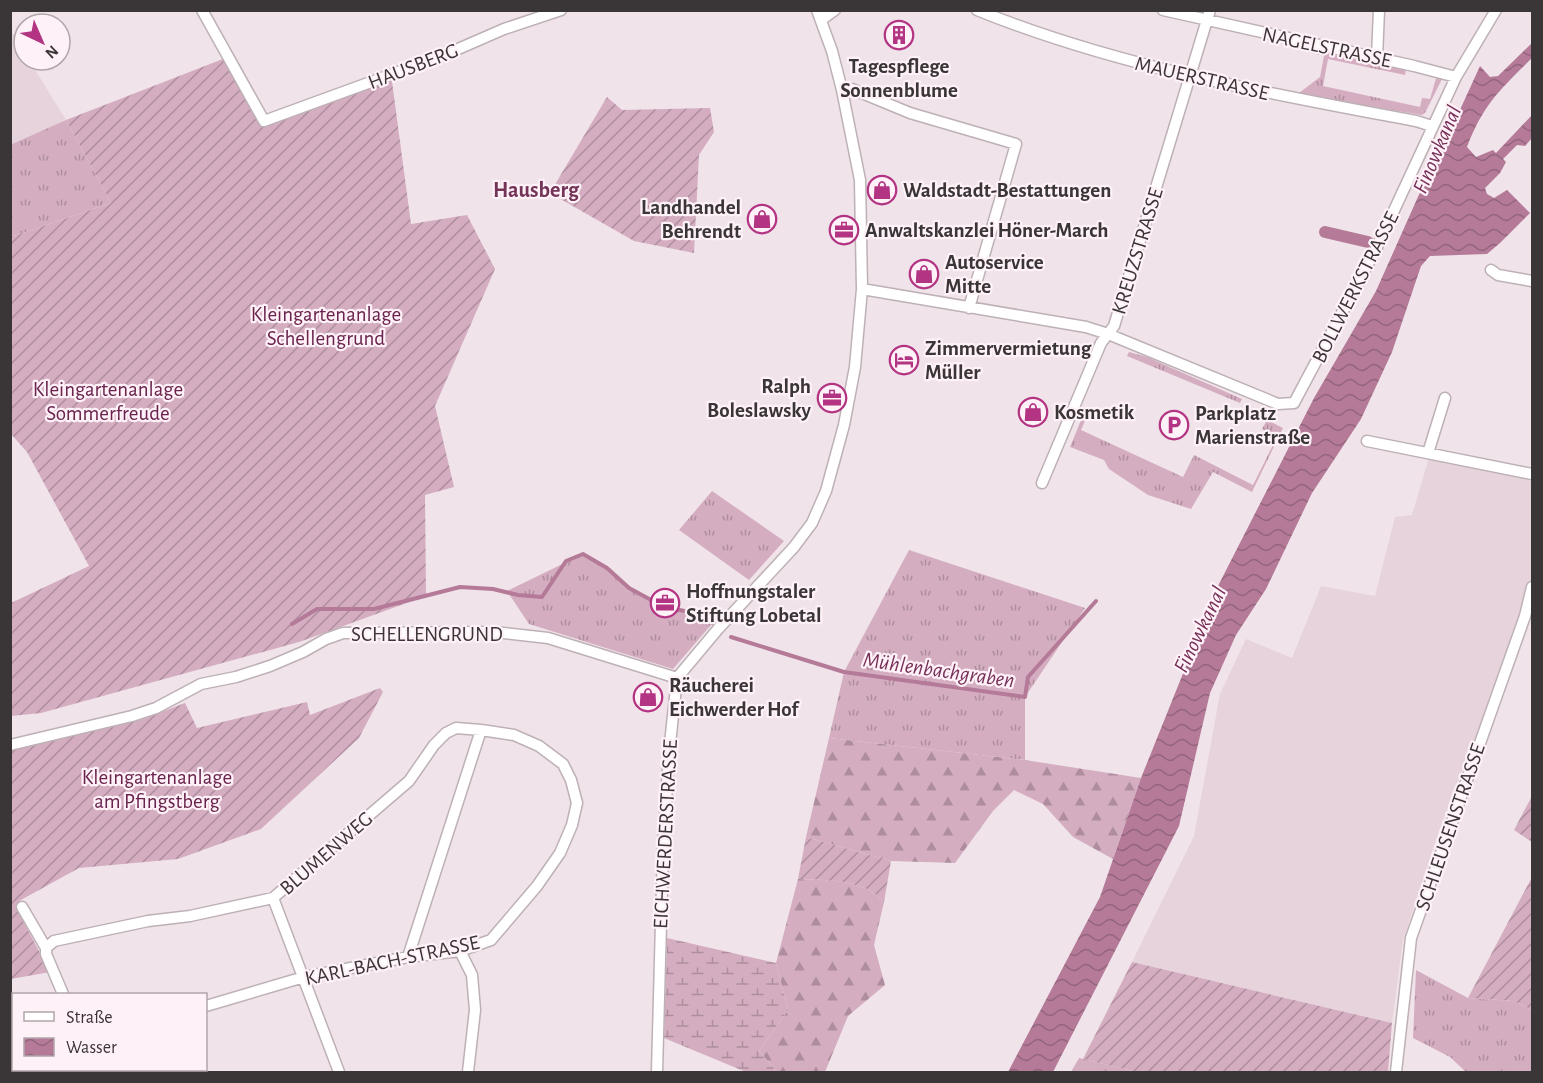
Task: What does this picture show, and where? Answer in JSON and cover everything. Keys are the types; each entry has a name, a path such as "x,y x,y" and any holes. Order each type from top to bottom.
{"street":[{"name":"HAUSBERG","path":"202,10 264,121 442,56 504,29 561,10"},
{"path":"677,678 794,547 812,523 826,491 844,425 855,367 862,289 860,180 842,90 832,51 819,15 834,10"},
{"name":"MAUERSTRASSE","path":"977,10 1086,50 1190,77 1432,126"},
{"name":"NAGELSTRASSE","path":"1163,10 1208,15 1456,77"},
{"path":"1377,58 1378,10"},
{"name":"BOLLWERKSTRASSE","path":"1108,334 1278,404 1294,403 1377,247 1456,77 1496,10"},
{"name":"KREUZSTRASSE","path":"1042,483 1101,343 1114,326 1208,15"},
{"path":"842,90 852,89 910,113 1016,144 969,308"},
{"path":"1491,270 1498,275 1533,281"},
{"path":"862,289 1086,327 1108,334"},
{"path":"1428,453 1445,398"},
{"path":"1368,441 1533,474"},
{"name":"SCHLEUSENSTRASSE","path":"1396,1072 1411,938 1525,616 1533,587"},
{"name":"SCHELLENGRUND","path":"10,745 132,716 156,708 201,684 236,677 270,666 342,633 495,632 548,638 677,678"},
{"name":"EICHWERDERSTRASSE","path":"657,1072 663,848 669,753 677,678"},
{"name":"BLUMENWEG","path":"46,948 54,941 273,898 409,781 446,733 456,728 514,735 539,746"},
{"path":"408,957 482,730"},
{"name":"KARL-BACH-STRASSE","path":"207,1006 303,977 408,957 460,951 491,939 549,870 560,853 572,825 577,803 571,780 563,764 539,746"},
{"path":"273,898 339,1072"},
{"path":"22,907 46,948 46,954 63,993"},
{"path":"460,951 472,975 475,1010 468,1072"}],"shaded area":[{"path":"10,29 12,32 12,72 36,72 66,120 11,145"},
{"path":"1429,457 1532,477 1532,582 1522,616 1439,831 1403,940 1392,1023 1132,962 1194,836 1220,694 1246,639 1292,658 1321,586 1375,596 1395,517 1412,515"}],"green space":[{"path":"1299,48 1406,69 1405,75 1328,59 1323,86 1420,107 1422,98 1430,99 1437,75 1442,79 1422,115 1287,93 1288,90 1299,93 1320,77 1324,56 1299,50"},
{"path":"228,57 264,121 391,74 411,224 467,215 495,269 435,406 454,487 425,495 426,596 299,642 41,713 11,716 11,603 89,566 27,452 11,434 10,231 14,236 111,203 66,120"},
{"path":"607,97 622,110 710,108 714,132 699,155 694,253 634,241 550,193"},
{"path":"66,120 111,203 14,236 10,231 10,145"},
{"path":"1129,352 1147,357 1242,399 1240,403 1127,356"},
{"path":"1086,408 1089,411 1081,430 1183,477 1194,455 1253,485 1277,437 1262,429 1267,420 1283,428 1252,492 1213,472 1191,509 1148,495 1109,469 1104,460 1070,447"},
{"path":"712,491 784,541 749,580 679,530"},
{"path":"909,550 1085,608 1025,697 1025,760 829,738 844,672"},
{"path":"583,554 607,568 629,588 664,607 700,614 711,625 673,669 529,624 507,591"},
{"name":"Kleingartenanlage am Pfingstberg","path":"380,688 383,692 359,738 261,829 178,859 79,868 19,901 20,915 50,972 11,979 10,751 143,719 185,703 197,728 307,702 310,715"},
{"path":"829,738 1025,760 1141,778 1113,859 1073,837 1043,804 1014,790 993,811 955,863 891,861 806,837"},
{"path":"1532,796 1532,842 1514,830"},
{"path":"806,837 891,861 884,902 876,894 856,885 798,879"},
{"path":"1532,877 1532,1010 1514,1001 1468,998"},
{"path":"798,879 856,885 876,894 884,902 874,945 885,985 848,1016 825,1072 777,1072 759,1051 788,1010 776,963"},
{"path":"667,938 776,963 788,1010 759,1051 777,1072 746,1072 664,1038"},
{"path":"1132,962 1392,1023 1388,1072 1137,1072 1083,1059"},
{"path":"1416,970 1468,998 1514,1001 1532,1010 1532,1072 1466,1072 1450,1057 1413,1038"},
{"path":"1079,1058 1137,1072 1071,1072"}],"water":[{"path":"1532,43 1532,58 1494,98 1480,119 1467,147 1476,157 1493,150 1496,153 1532,115 1532,138 1525,146 1517,145 1503,159 1506,162 1500,173 1485,188 1487,194 1494,198 1507,190 1530,213 1487,254 1430,256 1421,266 1392,352 1361,419 1312,493 1266,589 1236,635 1210,693 1179,826 1053,1072 1008,1072 1100,897 1141,778 1219,584 1314,398 1376,291 1442,143 1450,137 1480,66 1490,77 1498,76"}],"waterway":[{"path":"1325,232 1368,242"},
{"name":"Mühlenbachgraben","path":"292,624 317,609 374,609 460,587 493,589 518,595 542,597 566,561 583,554 607,568 629,588 664,607 700,614 712,623"},
{"name":"Mühlenbachgraben","path":"731,637 844,672 1025,697 1028,677 1096,601"}],"place":[{"name":"Tagespflege Sonnenblume","path":"899,35"},
{"name":"Waldstadt-Bestattungen","path":"882,190"},
{"name":"Landhandel Behrendt","path":"762,219"},
{"name":"Anwaltskanzlei Höner-March","path":"844,230"},
{"name":"Autoservice Mitte","path":"924,274"},
{"name":"Zimmervermietung Müller","path":"904,360"},
{"name":"Ralph Boleslawsky","path":"832,398"},
{"name":"Kosmetik","path":"1033,412"},
{"name":"Parkplatz Marienstraße","path":"1174,425"},
{"name":"Hoffnungstaler Stiftung Lobetal","path":"665,603"},
{"name":"Räucherei Eichwerder Hof","path":"648,697"}],"district":[{"name":"Hausberg","path":"536,189"}],"water label":[{"name":"Finowkanal","path":"1436,149"},
{"name":"Finowkanal","path":"1199,629"}],"park label":[{"name":"Kleingartenanlage Schellengrund","path":"326,326"},
{"name":"Kleingartenanlage Sommerfreude","path":"108,401"}]}
